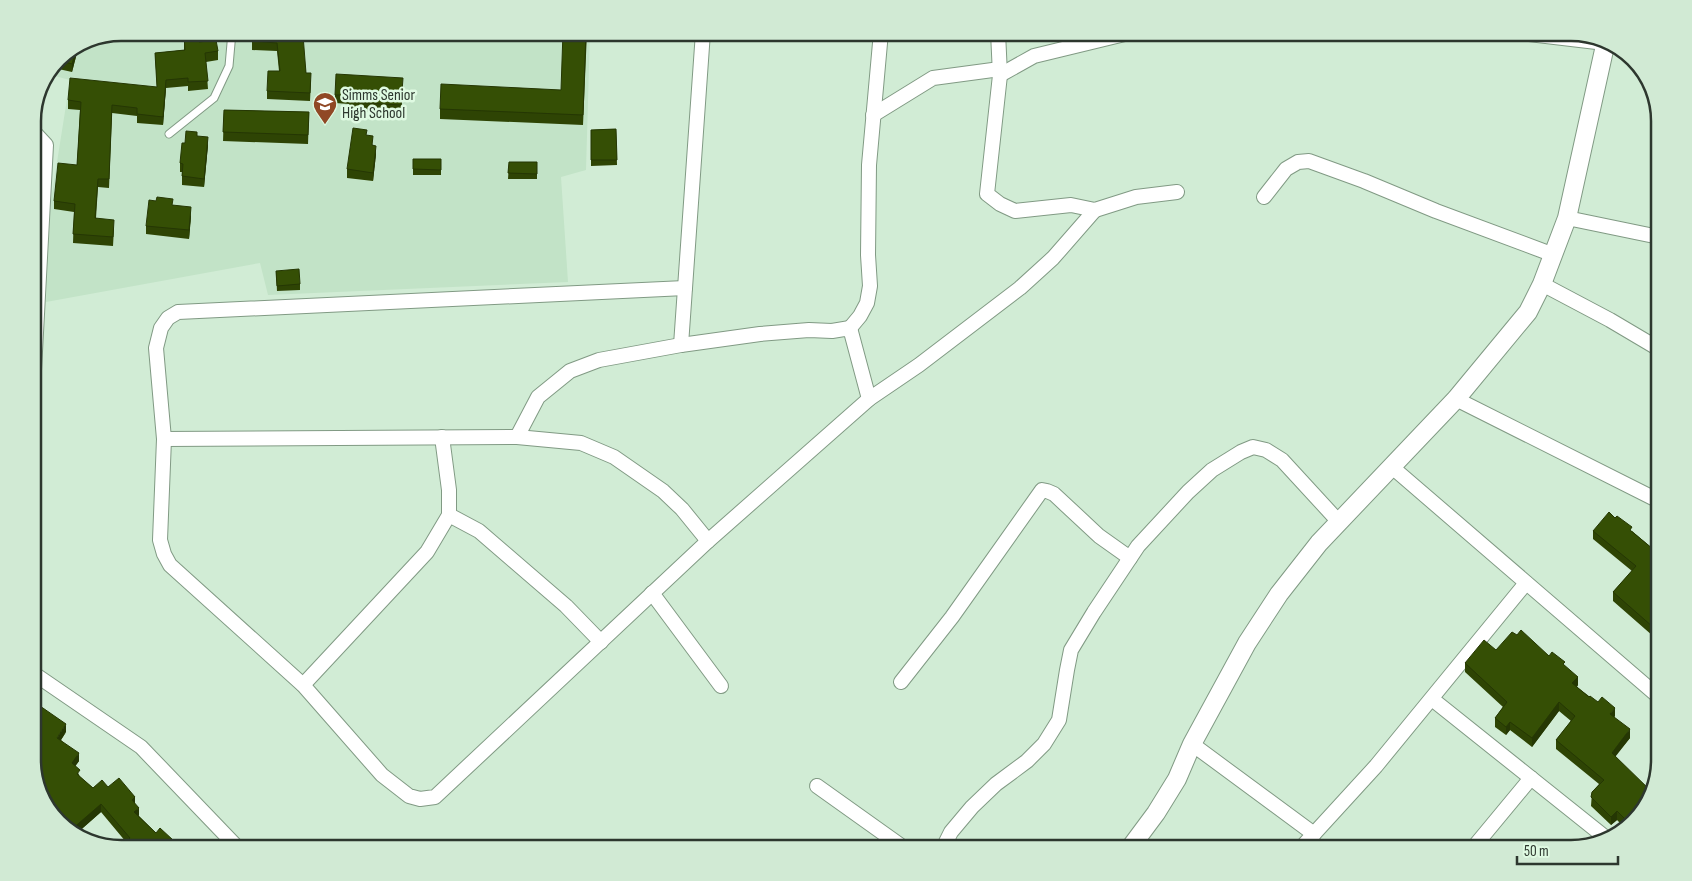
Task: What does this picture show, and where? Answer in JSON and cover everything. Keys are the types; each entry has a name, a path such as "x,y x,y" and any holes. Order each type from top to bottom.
{"street":[{"path":"681,345 702,41"},
{"path":"517,437 538,397 570,371 600,360 681,345 760,334 809,330 832,331 850,328 860,316 867,303 870,286 868,255 869,165 880,41"},
{"path":"998,41 1000,72 987,194 1000,204 1015,211 1071,205 1095,210 1136,197 1177,192"},
{"path":"873,115 933,78 1000,72 1034,56 1096,41"},
{"path":"1136,840 1156,813 1177,779 1192,744 1248,643 1279,594 1319,543 1456,399 1528,312 1542,284 1567,218 1605,48"},
{"path":"41,139 46,145 41,239"},
{"path":"1264,197 1286,169 1298,162 1309,161 1554,255"},
{"path":"685,288 178,312 168,318 161,328 156,348 164,439 160,540 164,554 170,565 303,685 382,775 410,796 420,799 435,797 708,541 869,399 919,365 1020,288 1053,258 1095,210"},
{"path":"1567,218 1651,235"},
{"path":"1542,284 1651,345"},
{"path":"850,328 869,399"},
{"path":"1456,399 1651,497"},
{"path":"303,685 426,552 449,515 449,490 442,437"},
{"path":"164,439 517,437 581,443 614,457 663,491 682,509 708,541"},
{"path":"947,840 951,832 972,806 996,784 1027,761 1044,744 1059,720 1071,650 1094,612 1138,546 1188,492 1212,470 1252,447 1266,450 1282,460 1339,522"},
{"path":"1392,467 1651,689"},
{"path":"901,682 952,617 1042,490 1054,494 1099,536 1130,558"},
{"path":"449,515 479,531 566,606 601,642"},
{"path":"1308,840 1376,766 1526,582"},
{"path":"652,593 721,686"},
{"path":"41,679 140,747 230,840"},
{"path":"1432,699 1601,834"},
{"path":"1192,744 1314,834"},
{"path":"1480,840 1531,778"},
{"path":"817,786 893,840"}],"lane":[{"path":"169,134 214,98 230,66 231,41"}],"shaded area":[{"name":"Simms Senior High School","path":"121,41 590,41 586,170 561,177 568,282 268,295 260,263 46,302 51,200 70,80 55,76 68,61 95,45"}],"building":[{"path":"184,41 216,41 218,51 205,53 208,81 188,82 188,78 166,80 163,117 137,114 137,108 112,105 109,179 98,179 95,218 114,220 113,237 73,234 75,204 54,201 58,163 77,165 81,102 68,100 70,78 157,87 155,53 185,50"},
{"path":"252,41 303,41 306,73 311,73 310,93 267,91 268,71 280,71 277,43"},
{"path":"563,41 586,41 583,115 440,109 441,84 561,90"},
{"path":"74,57 72,64 67,62"},
{"path":"336,74 403,78 401,105 349,102 349,95 335,95"},
{"path":"224,110 309,112 308,135 223,132"},
{"path":"353,128 367,130 366,135 373,136 372,145 376,146 373,173 347,169"},
{"path":"616,129 617,160 591,160 591,130"},
{"path":"186,131 197,132 197,136 208,137 204,179 182,176 183,164 180,163 182,143 185,143"},
{"path":"413,159 441,159 441,170 413,169"},
{"path":"509,162 537,162 537,174 508,173"},
{"path":"157,197 173,199 172,205 191,207 189,230 146,226 149,200 156,201"},
{"path":"299,269 300,284 277,286 276,271"},
{"path":"1609,512 1615,518 1617,516 1632,527 1630,530 1651,547 1651,625 1613,592 1636,566 1593,531"},
{"path":"1521,630 1549,656 1552,652 1565,662 1563,664 1578,677 1572,683 1598,702 1602,697 1615,708 1610,714 1630,729 1612,753 1646,786 1643,795 1625,819 1617,811 1611,817 1591,797 1592,792 1604,780 1556,740 1575,716 1559,702 1532,738 1510,722 1506,727 1495,718 1507,702 1465,663 1484,640 1496,650 1512,632 1517,635"},
{"path":"41,707 66,724 57,738 79,753 72,763 80,770 77,774 93,788 102,780 108,787 119,778 135,797 132,800 139,808 134,812 156,833 160,828 173,840 128,840 130,838 101,804 76,825 61,813 49,795 45,786 41,765"}],"place":[{"name":"Simms Senior High School","path":"325,125"}]}
